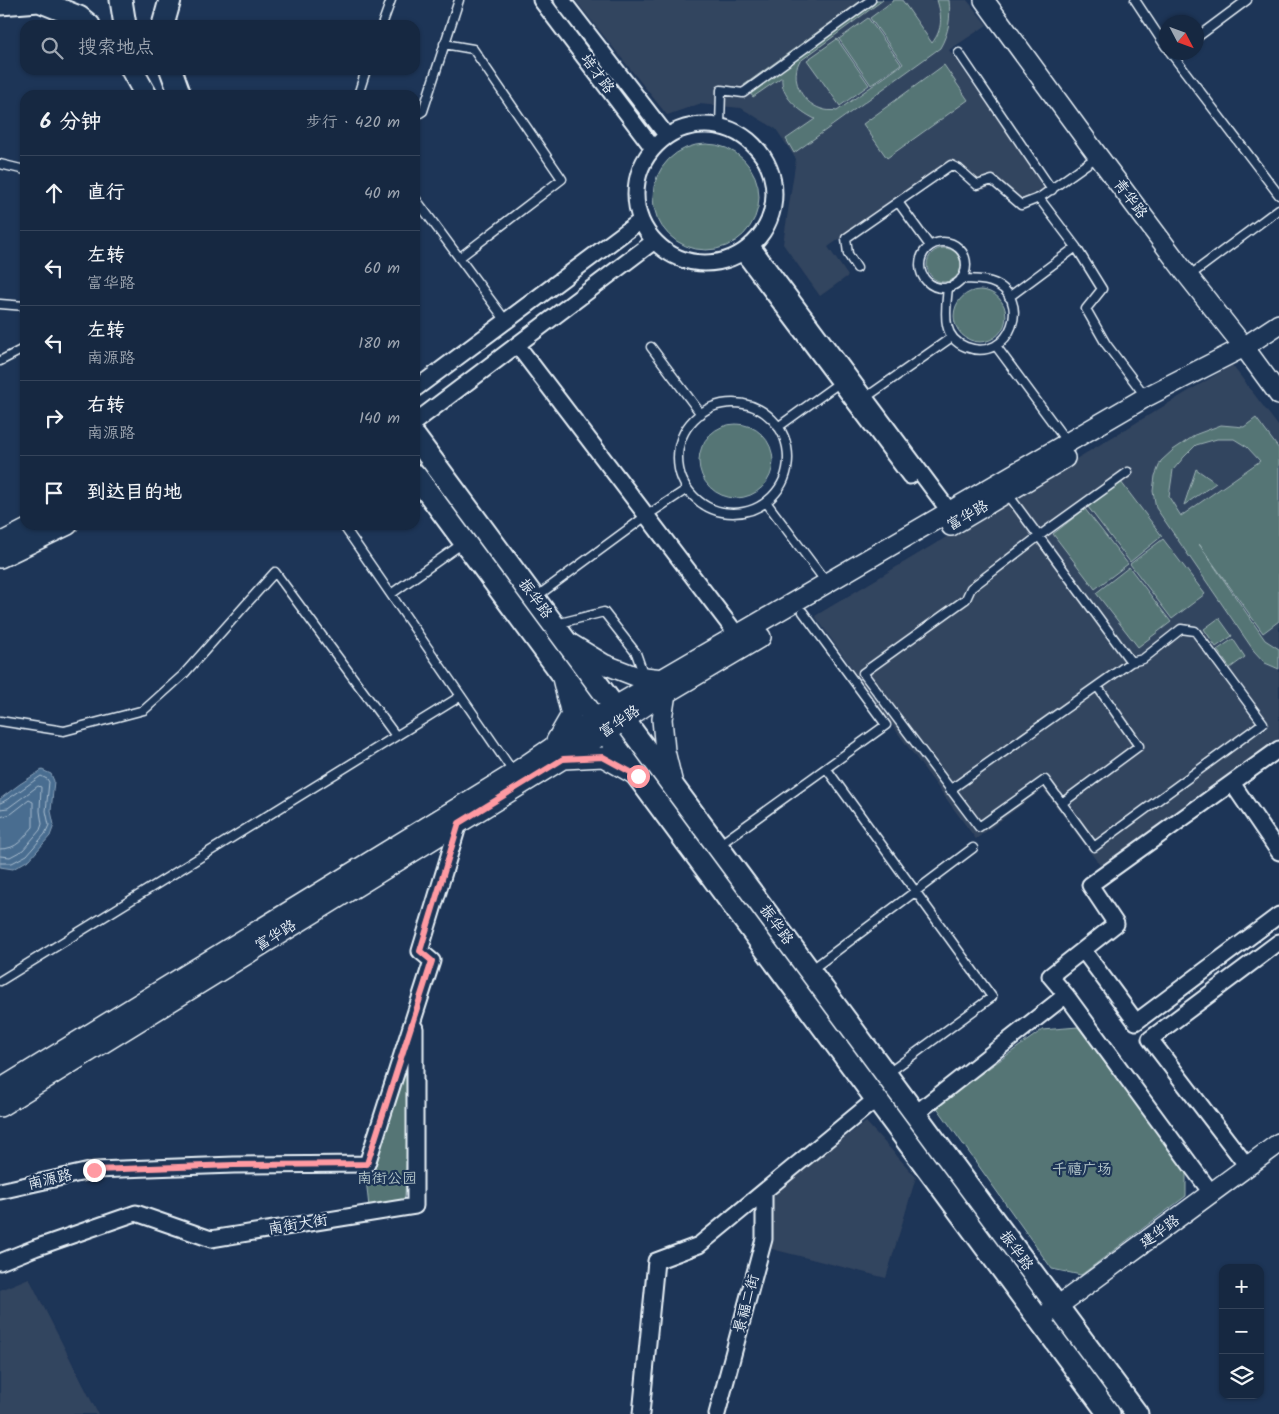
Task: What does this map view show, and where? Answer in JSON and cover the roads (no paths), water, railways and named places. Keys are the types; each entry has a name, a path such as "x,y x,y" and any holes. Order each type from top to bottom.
{"main road":[{"path":"121,0 123,20"},
{"path":"156,0 161,20"},
{"path":"164,20 170,0"},
{"path":"0,4 39,1 83,20"},
{"path":"135,75 143,90"},
{"path":"173,75 178,90"},
{"name":"振华路","path":"420,444 1137,1414"},
{"name":"振华路","path":"420,482 1109,1414"}],"street":[{"name":"培才路","path":"540,0 653,148"},
{"name":"培才路","path":"562,0 666,136"},
{"name":"青华路","path":"984,0 1098,156 1244,347 1279,396"},
{"path":"713,125 736,132 756,146 769,166 774,190 772,214 761,236 747,249 726,261 706,264 686,262 668,254 653,242 640,222 635,198 638,174 653,148 666,136 689,126 713,125"},
{"path":"420,385 640,222"},
{"path":"420,418 653,242"},
{"path":"747,249 839,383 946,514"},
{"path":"747,249 865,398 946,514"},
{"name":"富华路","path":"0,1107 459,823 558,752 619,713 665,686 803,612 1007,493 1229,359 1279,324"},
{"path":"517,345 738,636"},
{"name":"富华路","path":"665,686 738,636 1067,442 1146,397 1244,347"},
{"path":"0,543 26,530"},
{"path":"0,558 58,530"},
{"path":"560,633 604,664 635,676 644,676 665,686 662,719 665,751 674,788"},
{"path":"561,672 571,714 558,752 603,757 638,776"},
{"path":"1212,1194 1066,995 1050,976 1116,924 1090,886 1279,749"},
{"name":"富华路","path":"0,1088 514,773 558,752"},
{"path":"1232,783 1279,852"},
{"name":"南源路","path":"0,1191 94,1170 234,1165 367,1164 432,961 420,951 459,823"},
{"path":"1136,1022 1279,915"},
{"path":"1150,1039 1279,942"},
{"path":"1083,950 1247,1166"},
{"path":"915,1114 1066,995"},
{"name":"南街大街","path":"0,1262 136,1213 211,1239 415,1206 415,1012"},
{"path":"641,1414 656,1261 699,1246 876,1099"},
{"name":"建华路","path":"1039,1320 1279,1143"},
{"name":"景福二街","path":"717,1414 764,1239 764,1192"}],"lane":[{"path":"384,20 391,0"},
{"path":"420,113 423,111 459,0"},
{"path":"720,127 721,90 743,93 871,0"},
{"path":"1135,0 1159,36"},
{"path":"1204,32 1247,0"},
{"path":"444,44 472,49 562,179 460,258"},
{"path":"959,53 1052,190"},
{"path":"1178,60 1279,195"},
{"path":"360,90 364,75"},
{"path":"857,268 848,254 846,238 951,165 977,186 992,180 1021,205 1039,198 1052,190 1098,156"},
{"path":"0,164 20,169"},
{"path":"1039,198 1076,247 1102,289 1086,309 1106,344 1146,397"},
{"path":"898,202 930,246"},
{"path":"420,205 506,321"},
{"path":"1189,276 1279,209"},
{"path":"941,242 949,243 961,251 966,265 961,279 948,287 933,286 922,276 920,261 923,254 930,246 941,242"},
{"path":"1009,297 1076,247"},
{"path":"948,287 944,315 946,327 952,337 961,345 973,350 985,350 996,346 1006,338 1013,324 1014,307 1009,297 1002,288 993,283 961,279"},
{"path":"0,304 20,306"},
{"path":"865,398 952,337"},
{"path":"996,346 1067,442"},
{"path":"651,347 701,414"},
{"path":"0,361 20,351"},
{"path":"778,427 839,383"},
{"path":"734,403 751,406 766,414 778,427 785,442 788,458 785,474 778,490 766,502 751,510 733,513 716,510 700,502 687,489 680,474 678,457 681,441 689,426 701,414 717,406 734,403"},
{"path":"950,790 1131,662 1143,659 1181,629 1195,632 1263,723 1094,847 1045,780 979,827 950,790 863,673 966,599 971,588 1128,472"},
{"path":"534,598 646,516 687,489"},
{"path":"1007,493 1131,662"},
{"path":"766,502 827,584"},
{"path":"346,530 514,773"},
{"path":"391,594 464,542"},
{"path":"0,721 64,730 144,710 183,675 275,572 396,736"},
{"path":"560,633 604,612 636,653 644,676"},
{"path":"718,847 886,725 803,612"},
{"path":"1062,803 1138,746 1097,686"},
{"path":"0,981 461,696"},
{"path":"826,768 992,997 886,1075"},
{"path":"809,971 973,848"}],"water":[{"path":"42,770 51,774 54,781 51,811 54,825 50,836 30,859 13,869 0,867 0,799"}],"park label":[{"name":"千禧广场","path":"1082,1170"},
{"name":"南街公园","path":"387,1179"}]}
